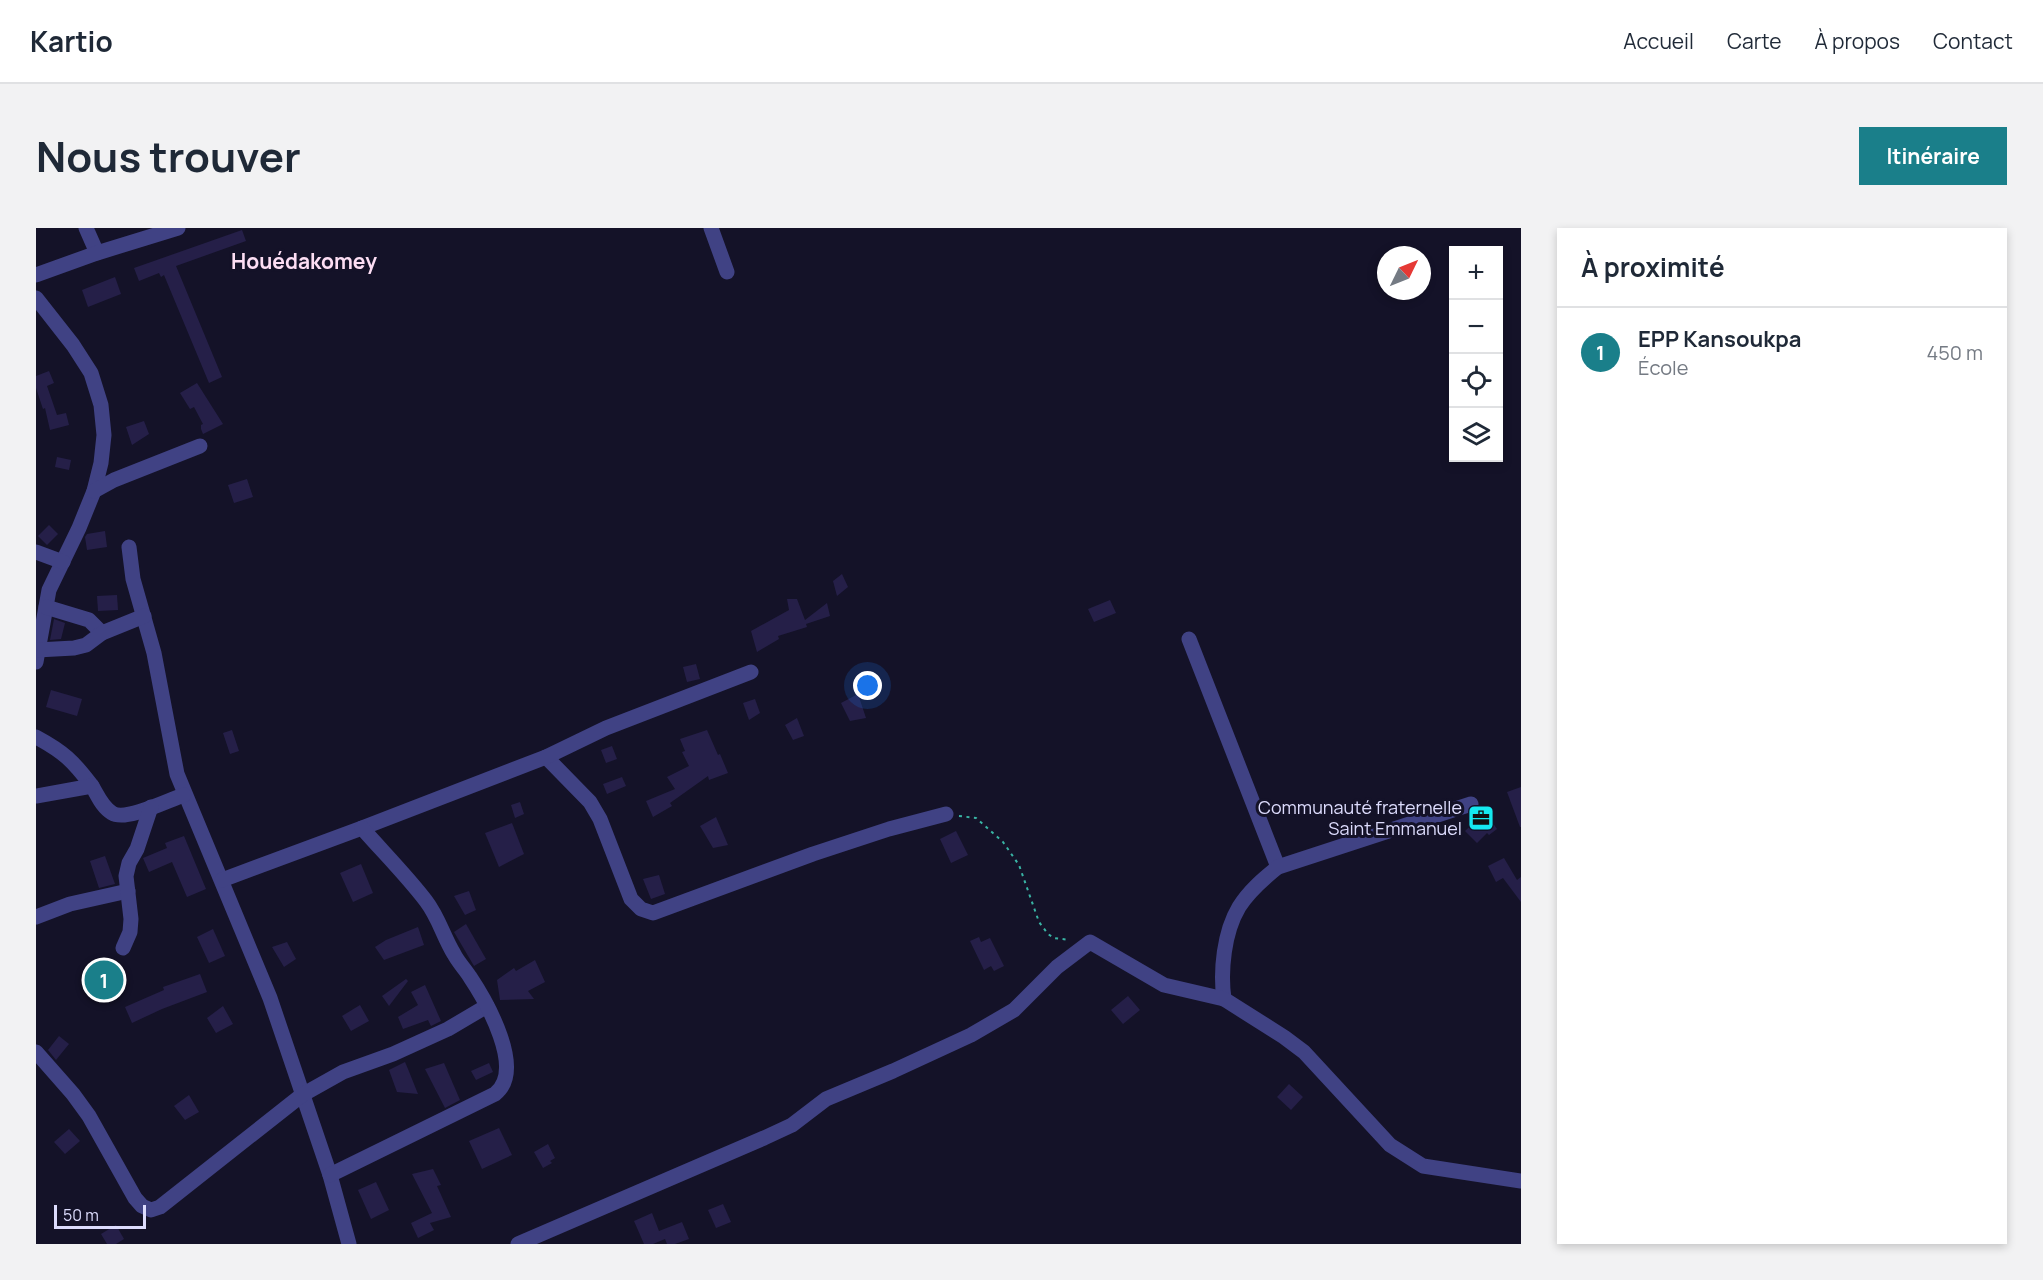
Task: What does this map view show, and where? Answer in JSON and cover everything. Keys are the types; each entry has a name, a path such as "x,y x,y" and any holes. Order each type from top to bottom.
{"street":[{"path":"86,228 98,253"},
{"path":"36,276 143,233 178,228"},
{"path":"711,228 727,272"},
{"path":"39,306 73,345 91,373 101,405 104,435 101,463 94,491 63,562 42,588 46,607 37,656 86,645 102,633 144,616"},
{"path":"94,491 114,480 200,446"},
{"path":"129,547 133,579 165,706 177,774 270,998 330,1175 349,1244"},
{"path":"36,552 63,562"},
{"path":"46,607 89,620 102,633"},
{"path":"1190,639 1278,867"},
{"path":"222,880 546,756 606,728 751,672"},
{"path":"36,737 59,750 75,763 104,807 114,815 128,815 184,795"},
{"path":"546,756 590,802 600,819 631,899 640,909 653,913 889,829 946,814"},
{"path":"36,796 92,786"},
{"path":"1224,999 1221,981 1224,948 1238,908 1255,886 1278,867 1472,804"},
{"path":"123,948 130,932 131,919 126,876 151,807"},
{"path":"330,1175 495,1094 502,1089 506,1069 504,1049 487,1006 454,956 438,917 362,828"},
{"path":"36,917 70,903 128,891"},
{"path":"518,1244 764,1138 792,1125 826,1099 971,1035 1014,1010 1057,967 1090,942 1164,985 1224,999 1304,1052 1390,1145 1423,1166 1521,1181"},
{"path":"36,1052 74,1094 89,1116 135,1198 142,1206 151,1210 160,1206 302,1095 344,1072 393,1054 448,1029 487,1006"}],"path":[{"path":"946,814 976,818 1003,842 1020,865 1039,922 1048,934 1054,938 1090,942"}],"building":[{"path":"242,230 246,241 176,266 222,377 209,383 164,275 161,277 159,273 139,281 134,268"},
{"path":"115,277 121,294 88,307 82,290"},
{"path":"49,371 54,383 47,386 57,415 66,413 69,425 50,430 45,408 43,409 36,388 36,376"},
{"path":"197,383 223,424 203,434 201,425 203,424 194,407 190,409 180,393"},
{"path":"144,421 149,434 132,445 126,427"},
{"path":"57,457 71,460 69,470 55,467"},
{"path":"247,479 253,497 234,503 228,485"},
{"path":"49,525 58,534 47,545 38,536"},
{"path":"105,531 107,547 87,550 85,537 87,534"},
{"path":"842,574 848,587 837,596 833,581"},
{"path":"117,595 118,610 98,611 97,596"},
{"path":"787,599 797,599 805,620 827,603 830,616 806,624 807,627 778,636 779,639 757,652 751,631 789,610"},
{"path":"1110,600 1116,613 1094,622 1088,609"},
{"path":"54,619 65,623 61,639 50,640"},
{"path":"696,664 700,679 687,682 683,667"},
{"path":"51,690 82,699 77,716 46,707"},
{"path":"858,694 866,718 850,721 841,703"},
{"path":"755,699 760,713 749,720 743,703"},
{"path":"797,718 804,736 793,740 785,725"},
{"path":"232,730 239,751 230,754 223,733"},
{"path":"707,730 728,773 709,780 708,776 670,803 672,806 653,817 646,801 675,789 667,777 689,766 682,752 685,751 680,739"},
{"path":"612,746 617,759 606,763 601,750"},
{"path":"622,777 626,786 607,794 603,784"},
{"path":"1521,787 1521,827 1520,827 1507,792"},
{"path":"520,802 524,814 515,818 511,805"},
{"path":"1485,812 1497,829 1489,835 1487,833 1477,843 1465,831"},
{"path":"716,817 728,845 713,848 700,826"},
{"path":"512,823 524,854 499,867 485,833"},
{"path":"956,831 968,855 951,863 940,839"},
{"path":"184,836 206,889 187,897 172,862 149,872 143,858 167,848 165,843"},
{"path":"105,856 115,884 99,888 90,861"},
{"path":"1504,858 1517,880 1521,877 1521,902 1503,878 1496,882 1488,866"},
{"path":"361,864 373,893 353,902 340,873"},
{"path":"659,875 665,894 651,899 643,879"},
{"path":"469,891 476,910 465,915 454,896"},
{"path":"466,924 486,959 474,966 454,932"},
{"path":"418,927 424,945 384,960 375,947 386,940"},
{"path":"213,929 225,956 209,963 197,937"},
{"path":"979,937 981,942 990,938 1004,966 994,971 991,966 984,970 970,941"},
{"path":"287,942 296,959 284,967 272,947"},
{"path":"535,960 545,982 528,991 534,999 500,1000 497,980 514,968 516,971"},
{"path":"200,974 207,992 132,1023 125,1007 164,990 163,987"},
{"path":"406,979 408,981 389,1006 382,996"},
{"path":"425,985 441,1021 431,1026 428,1020 403,1029 398,1017 418,1005 411,992"},
{"path":"1128,996 1140,1010 1123,1024 1111,1010"},
{"path":"360,1005 369,1021 351,1031 342,1016"},
{"path":"223,1006 233,1024 216,1033 207,1018"},
{"path":"59,1036 69,1044 56,1060 48,1050"},
{"path":"405,1062 418,1094 397,1092 389,1070"},
{"path":"444,1063 460,1100 445,1108 425,1069"},
{"path":"489,1063 493,1072 476,1080 471,1071"},
{"path":"1289,1084 1303,1097 1291,1110 1277,1097"},
{"path":"189,1095 199,1112 185,1120 174,1106"},
{"path":"499,1128 512,1155 482,1169 469,1141"},
{"path":"69,1129 80,1141 65,1154 54,1142"},
{"path":"548,1144 555,1158 550,1161 552,1163 543,1168 534,1152"},
{"path":"433,1169 441,1185 437,1186 451,1217 430,1223 434,1230 418,1238 411,1223 432,1213 412,1174"},
{"path":"376,1182 389,1210 371,1219 358,1190"},
{"path":"723,1204 731,1222 716,1228 708,1210"},
{"path":"652,1213 659,1231 682,1222 689,1239 675,1244 667,1244 665,1239 653,1244 644,1244 634,1221"},
{"path":"116,1225 124,1239 116,1244 107,1244 101,1234"}],"place":[{"name":"Communauté fraternelle Saint Emmanuel","path":"1481,818"},
{"name":"EPP Kansoukpa","path":"104,980"}],"district":[{"name":"Houédakomey","path":"304,262"}]}
